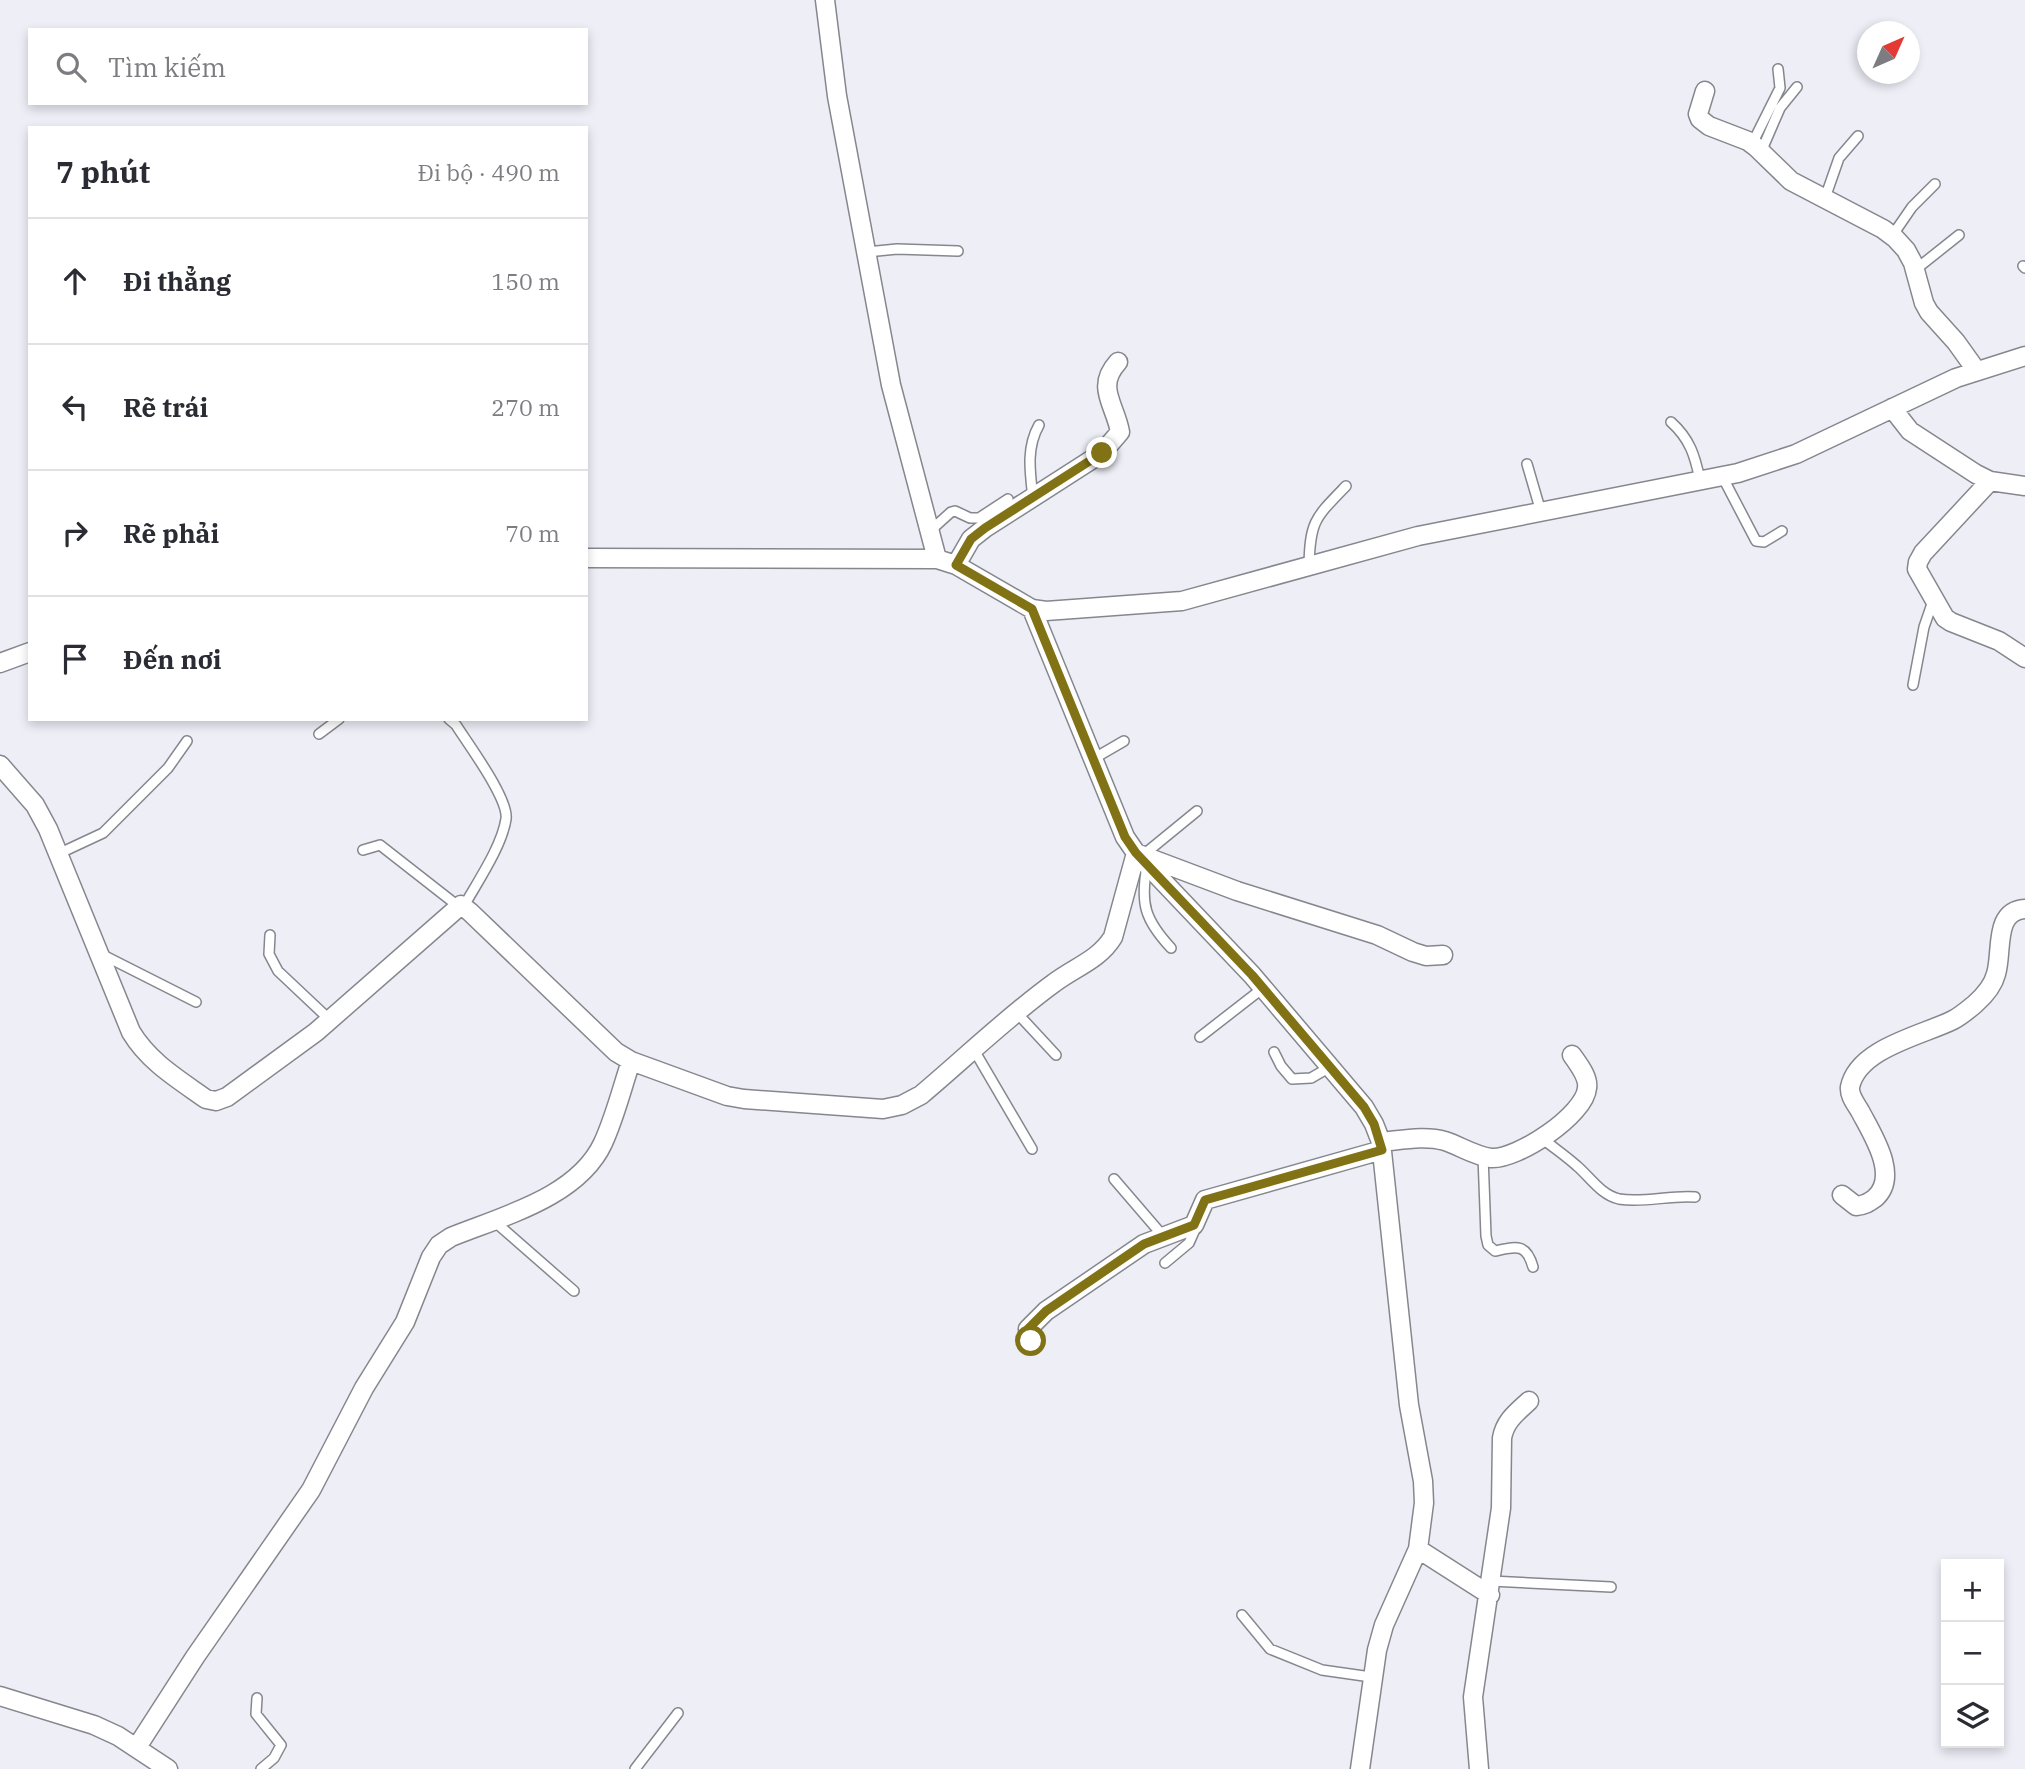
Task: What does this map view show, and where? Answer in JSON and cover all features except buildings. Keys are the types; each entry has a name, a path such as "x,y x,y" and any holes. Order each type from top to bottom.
{"street":[{"path":"825,0 837,96 891,385 937,559"},
{"path":"1705,91 1698,114 1700,120 1756,148 1791,181 1892,236 1906,250 1929,312 1976,370"},
{"path":"588,558 937,559 956,565 1032,609 1046,611 1182,601 1418,536 1722,476 1768,464 1796,454 1976,370 2025,356"},
{"path":"956,565 971,539 1102,453 1114,441 1120,432 1106,382 1118,362"},
{"path":"1892,408 1910,431 1990,481 2025,486"},
{"path":"1990,481 1918,562 1917,569 1941,612 1951,622 1999,641 2025,658"},
{"path":"1032,609 1125,837 1263,988 1330,1066 1364,1107 1382,1146 1409,1405 1423,1481 1423,1525 1418,1549 1384,1625 1371,1677 1360,1769"},
{"path":"0,663 28,653"},
{"path":"0,765 35,805 131,1032 141,1048 206,1099 216,1101 227,1097 330,1020 461,906 600,1038 631,1062 727,1096 744,1099 883,1109 902,1105 921,1095 1053,983 1106,949 1142,858"},
{"path":"1142,858 1377,935 1413,952 1426,956 1443,955"},
{"path":"1842,1195 1856,1206 1866,1205 1882,1191 1886,1174 1880,1151 1849,1092 1852,1079 1868,1060 1882,1051 1904,1039 1955,1019 1976,1003 1996,976 2002,941 2001,927 2013,911 2025,909"},
{"path":"1031,1341 1028,1329 1046,1311 1144,1244 1189,1228 1197,1220 1202,1204 1210,1197 1382,1146 1436,1139 1482,1156 1502,1157 1543,1139 1583,1100 1587,1091 1587,1081 1572,1055"},
{"path":"137,1748 195,1657 311,1490 364,1388 405,1322 431,1257 439,1245 554,1194 574,1181 590,1165 603,1144 631,1062"},
{"path":"1479,1769 1474,1697 1501,1508 1502,1438 1504,1427 1511,1417 1529,1401"},
{"path":"1418,1549 1491,1588"},
{"path":"0,1696 94,1725 137,1748 168,1769"}],"lane":[{"path":"1756,148 1780,88 1778,69"},
{"path":"1756,148 1780,108 1797,87"},
{"path":"1825,198 1839,158 1858,136"},
{"path":"1892,236 1912,207 1935,184"},
{"path":"1915,270 1959,234"},
{"path":"867,252 897,248 958,251"},
{"path":"1671,422 1693,448 1700,480"},
{"path":"1032,498 1032,438 1039,425"},
{"path":"1527,464 1541,512"},
{"path":"1722,476 1756,541 1764,542 1782,531"},
{"path":"1309,566 1310,537 1315,521 1346,486"},
{"path":"930,531 951,512 979,518 1008,499"},
{"path":"1913,685 1923,626 1934,597"},
{"path":"319,734 336,721"},
{"path":"363,850 380,845 461,906 499,840 507,817 503,801 451,721"},
{"path":"58,854 103,833 168,768 187,741"},
{"path":"1093,759 1124,741"},
{"path":"1171,948 1156,932 1146,912 1142,858 1197,811"},
{"path":"270,935 269,954 278,971 330,1020"},
{"path":"99,954 196,1002"},
{"path":"1200,1037 1263,988"},
{"path":"1017,1013 1056,1055"},
{"path":"974,1050 1032,1149"},
{"path":"1274,1052 1292,1079 1311,1078 1330,1066"},
{"path":"1543,1139 1576,1165 1606,1194 1618,1199 1677,1196 1695,1198"},
{"path":"1482,1156 1486,1236 1489,1245 1495,1251 1512,1247 1523,1249 1528,1252 1533,1267"},
{"path":"1114,1179 1163,1236"},
{"path":"493,1220 574,1291"},
{"path":"1165,1263 1189,1243 1197,1220"},
{"path":"1491,1588 1611,1587"},
{"path":"1242,1615 1270,1649 1322,1670 1371,1677"},
{"path":"257,1698 256,1714 281,1745 281,1750 261,1769"},
{"path":"635,1769 678,1713"}],"route":[{"path":"1031,1341 1028,1329 1046,1311 1144,1244 1194,1225 1202,1204 1210,1197 1382,1150 1374,1124 1364,1107 1252,975 1147,866 1125,837 1032,609 956,565 971,539 985,528 1102,453"}]}
